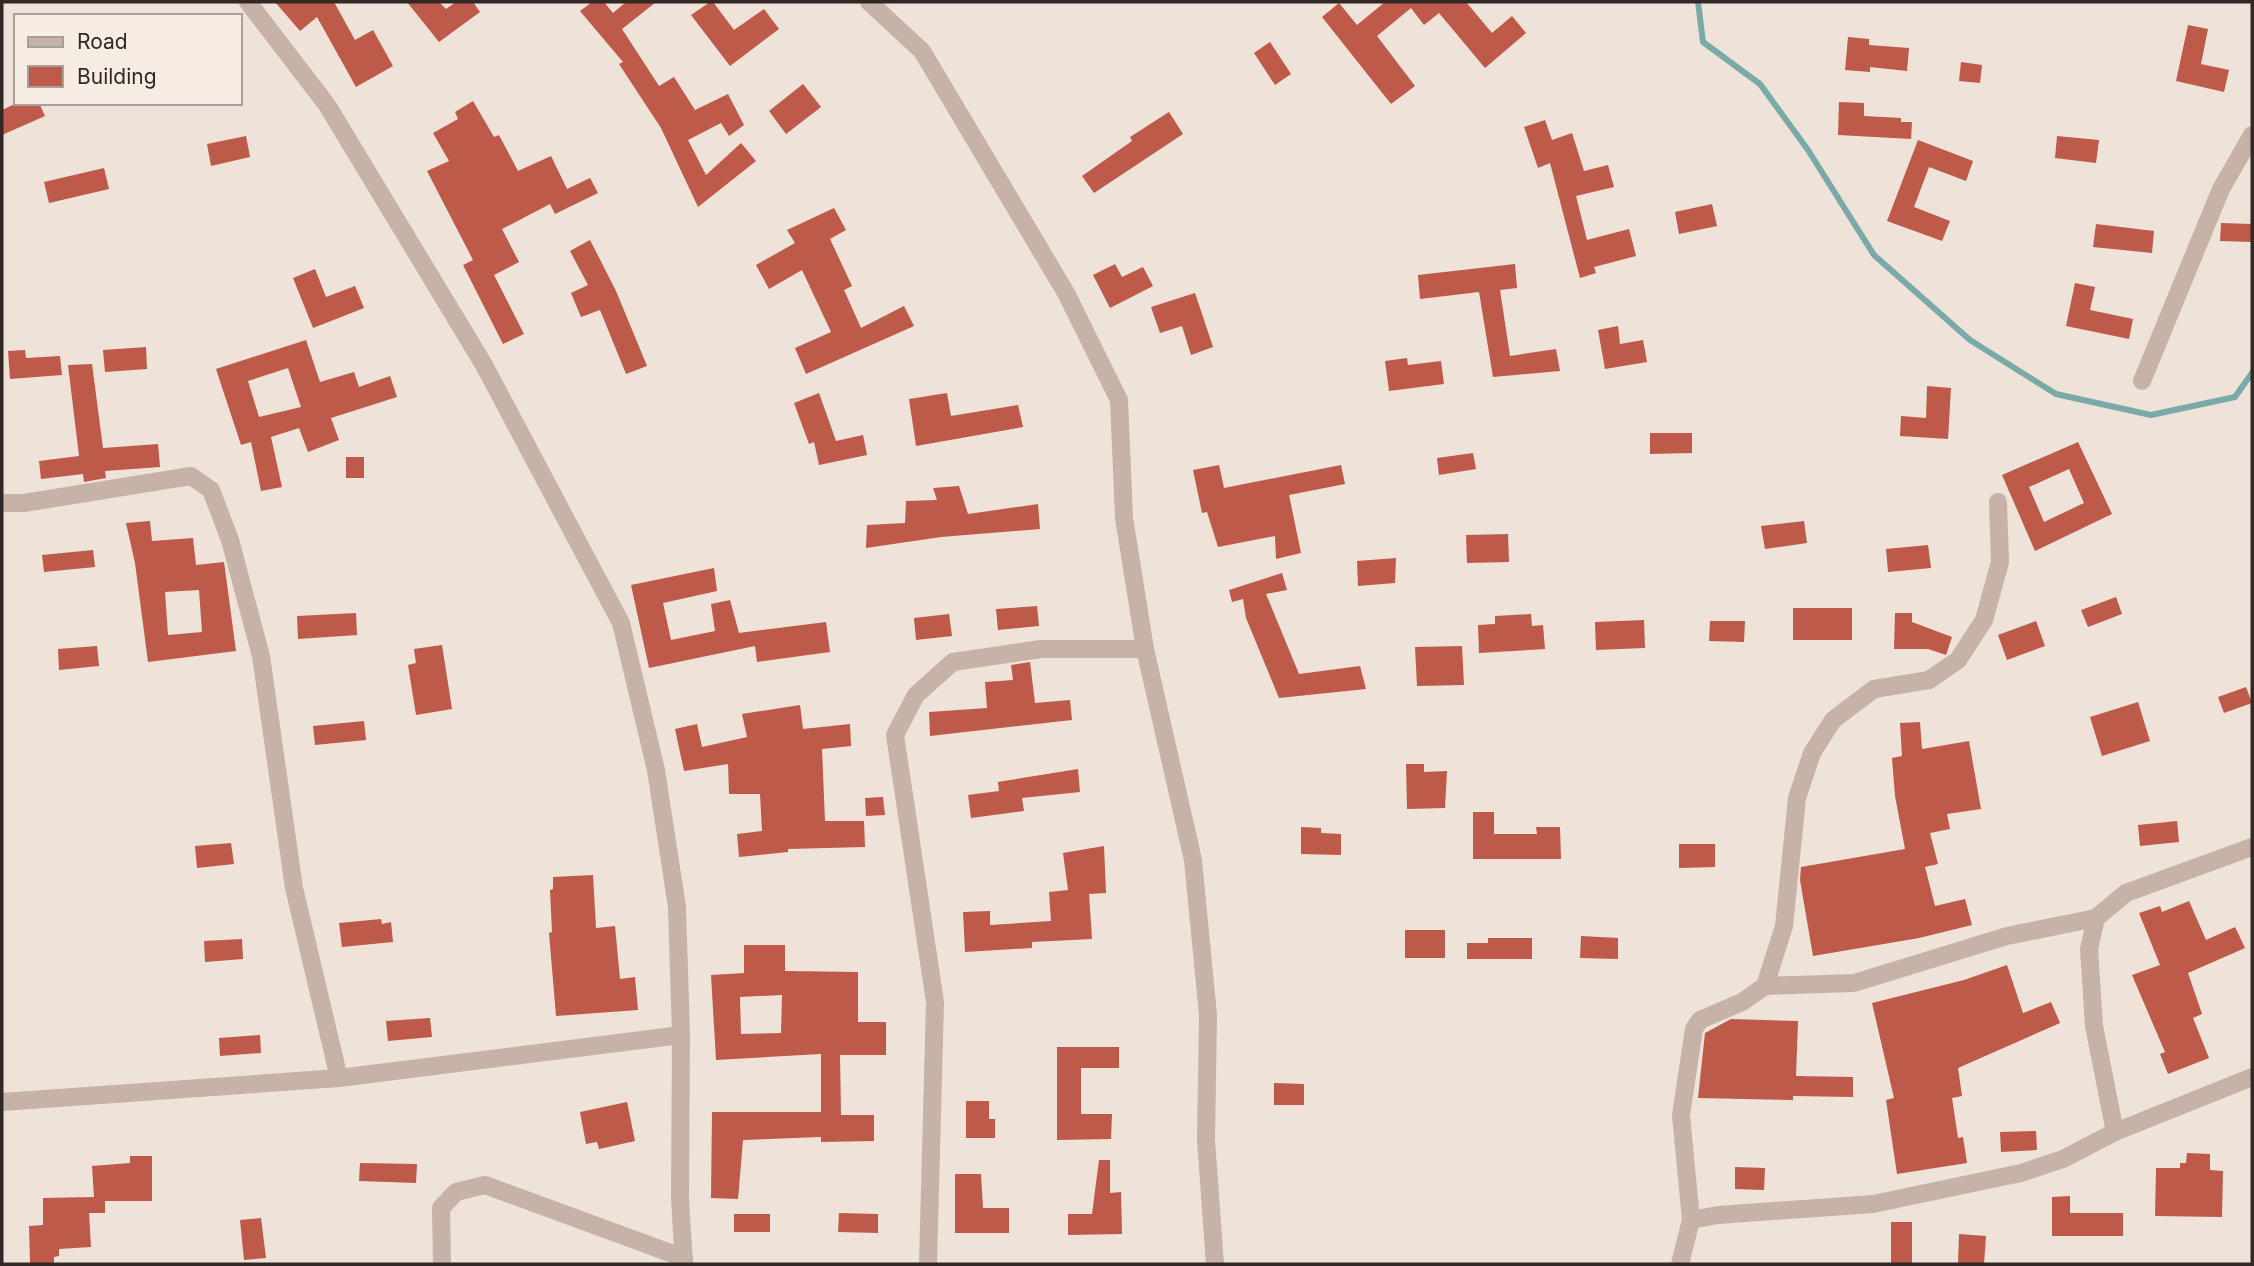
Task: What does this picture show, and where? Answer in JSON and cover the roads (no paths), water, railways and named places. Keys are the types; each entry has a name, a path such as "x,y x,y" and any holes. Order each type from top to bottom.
{"street":[{"path":"248,2 327,105 484,365 621,623 656,770 677,907 681,1035 680,1199 684,1261 485,1185 456,1192 441,1208 442,1264"},
{"path":"869,2 922,51 1066,293 1119,400 1124,518 1145,649 1193,860 1208,1015 1206,1140 1215,1264"},
{"path":"2143,381 2221,189 2252,135"},
{"path":"2,503 24,503 191,476 211,490 230,540 261,656 294,888 339,1078"},
{"path":"1765,986 1784,926 1797,798 1812,753 1833,720 1874,689 1929,680 1958,660 1984,620 2000,562 1998,502"},
{"path":"928,1264 934,1002 895,735 916,695 953,662 1041,649 1145,649"},
{"path":"1680,1264 1691,1220 1681,1115 1694,1029 1700,1020 1742,1002 1765,986 1854,984 2007,936 2096,918 2126,893 2252,848"},
{"path":"2096,918 2089,950 2094,1026 2115,1132"},
{"path":"2,1102 339,1078 681,1035"},
{"path":"1691,1220 1718,1215 1884,1202 2021,1173 2063,1159 2115,1132 2252,1077"}],"waterway":[{"path":"1698,2 1703,42 1760,84 1808,150 1874,255 1970,340 2056,394 2151,415 2235,397 2252,373"}]}
